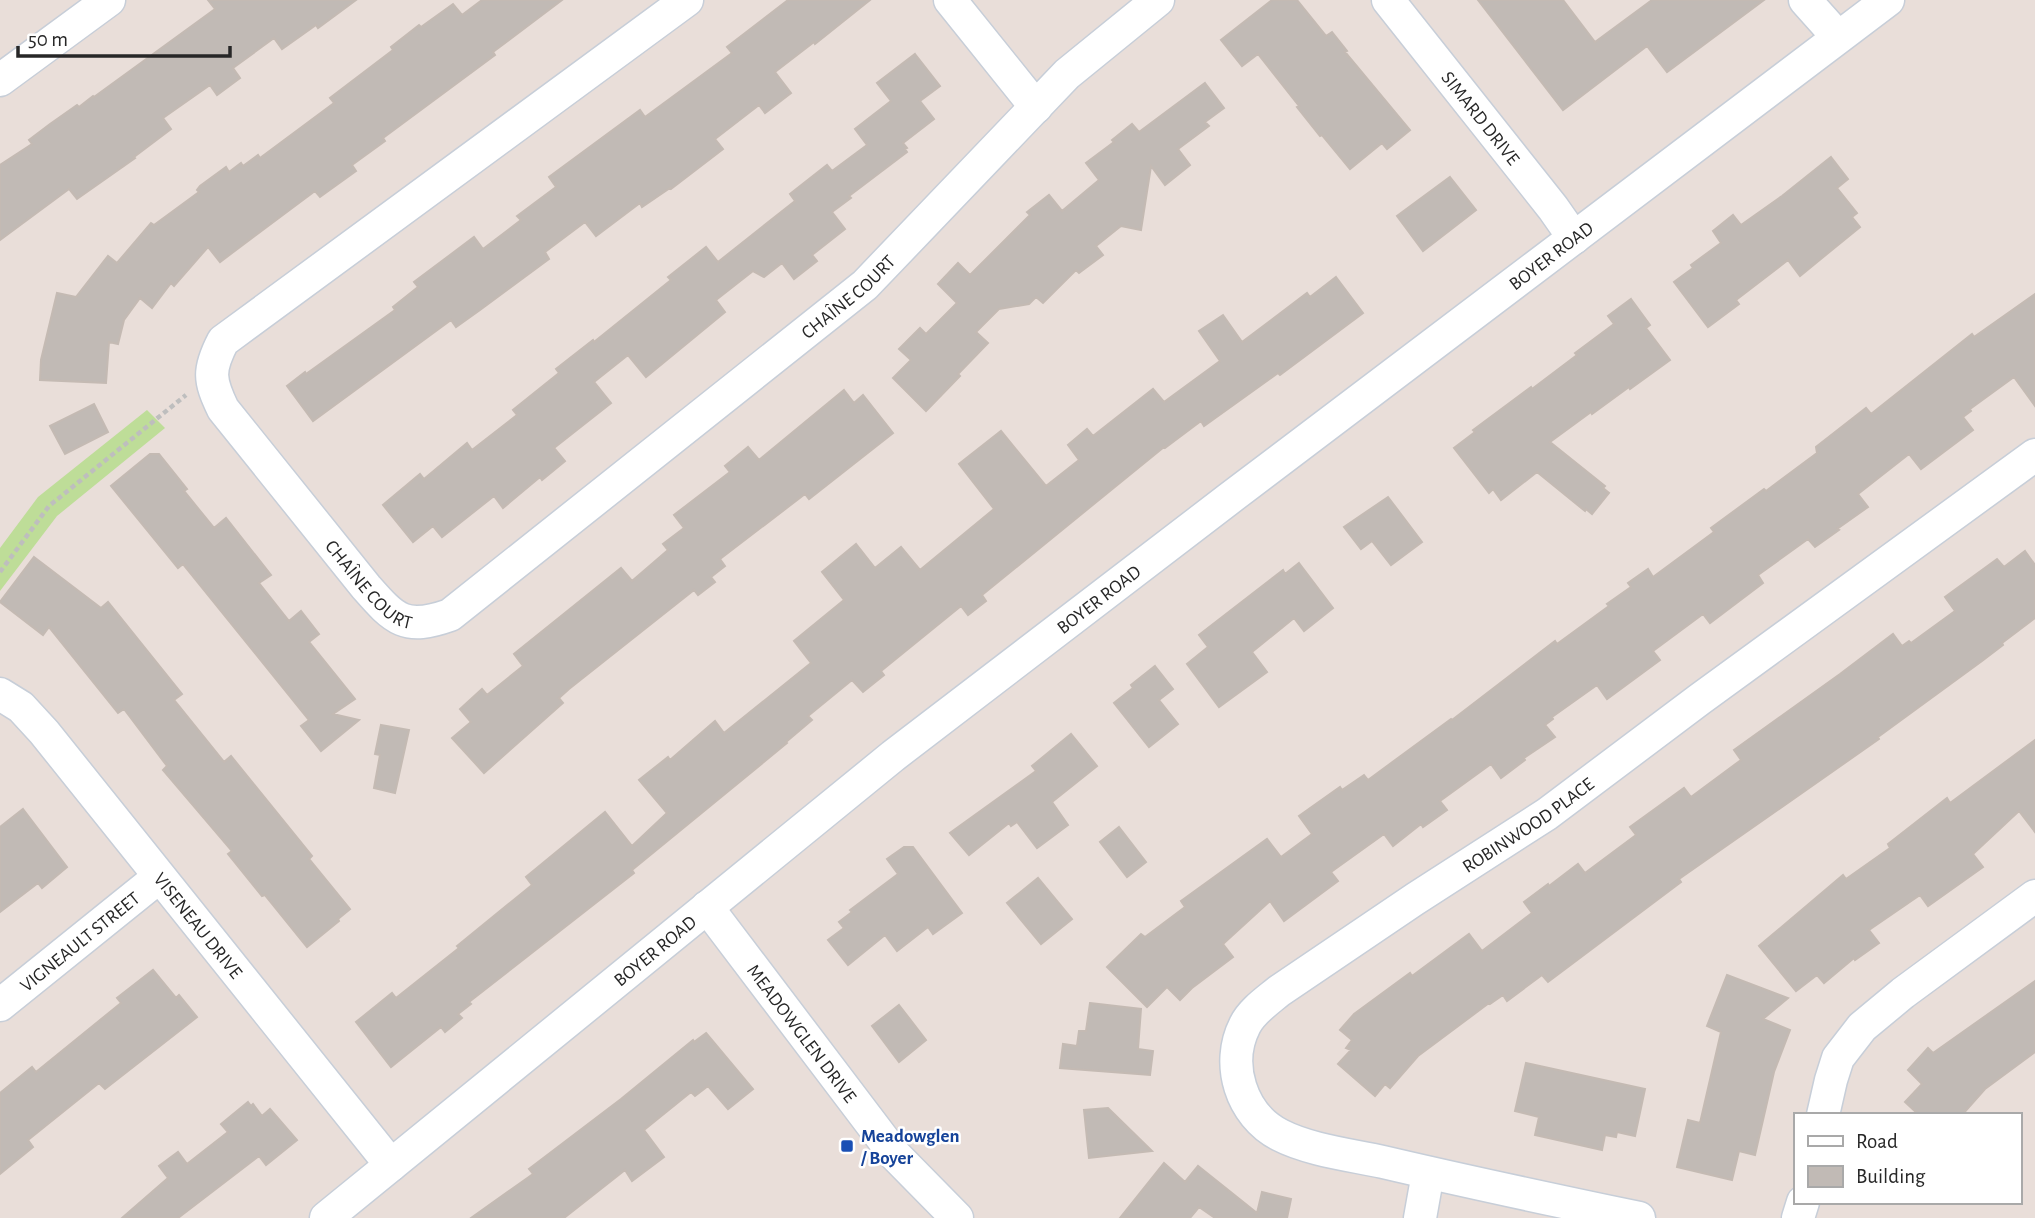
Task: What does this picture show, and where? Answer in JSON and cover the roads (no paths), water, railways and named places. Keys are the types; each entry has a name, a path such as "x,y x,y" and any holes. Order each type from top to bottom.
{"street":[{"path":"0,80 108,0"},
{"name":"CHAÎNE COURT","path":"687,0 223,341 213,361 212,377 223,409 388,612 402,620 417,624 450,615 865,285 1067,75 1158,0"},
{"path":"950,0 1036,107"},
{"name":"SIMARD DRIVE","path":"1388,0 1574,238"},
{"path":"1805,0 1838,37"},
{"name":"BOYER ROAD","path":"326,1218 893,756 1888,0"},
{"name":"ROBINWOOD PLACE","path":"1639,1218 1428,1173 1305,1144 1280,1135 1263,1124 1247,1105 1238,1083 1236,1055 1245,1024 1260,1006 1306,971 1547,814 2035,455"},
{"name":"VISENEAU DRIVE","path":"0,694 21,707 44,732 391,1165"},
{"name":"VIGNEAULT STREET","path":"0,1005 159,877"},
{"path":"1823,1113 1838,1058 1862,1027 1896,998 2035,895"},
{"name":"MEADOWGLEN DRIVE","path":"707,908 895,1155 957,1218"},
{"path":"1420,1218 1428,1173"}],"place":[{"name":"Meadowglen / Boyer","path":"847,1146"}]}
